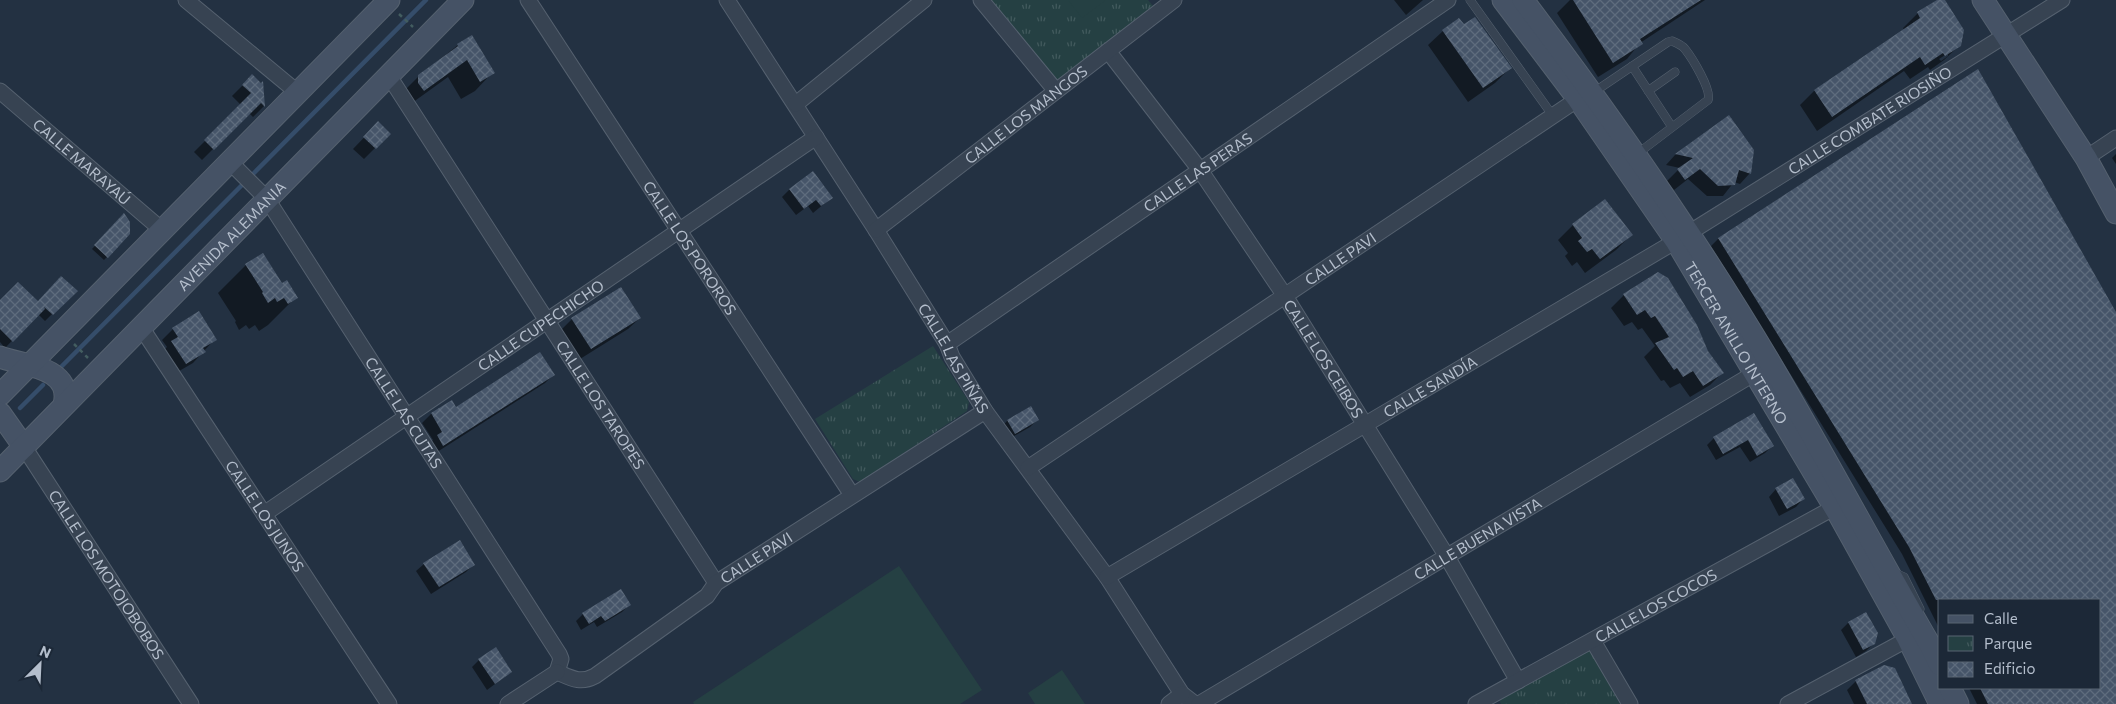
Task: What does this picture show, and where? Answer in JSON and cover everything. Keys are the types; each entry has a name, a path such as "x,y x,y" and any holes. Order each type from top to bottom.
{"main road":[{"name":"AVENIDA ALEMANIA","path":"0,471 463,0"},
{"name":"TERCER ANILLO INTERNO","path":"1503,0 1636,156 1755,373 1835,507 1908,639 1940,704"},
{"name":"TERCER ANILLO INTERNO","path":"1523,0 1585,96 1775,371 1938,661"},
{"path":"1983,0 2086,158 2116,213"},
{"path":"0,395 298,92 395,8"},
{"path":"0,357 46,369 58,379 64,392 64,405"},
{"path":"0,413 24,447"},
{"path":"1950,689 1958,704"}],"street":[{"path":"186,0 298,92"},
{"name":"CALLE LOS POROROS","path":"528,0 852,495"},
{"name":"CALLE LAS PIÑAS","path":"727,0 876,230 947,344 952,357 985,411 1107,577 1182,694 1195,704"},
{"path":"796,104 924,0"},
{"path":"981,0 1056,91"},
{"name":"CALLE LAS PERAS","path":"947,344 1448,0"},
{"name":"CALLE COMBATE RIOSIÑO","path":"1682,237 2062,0"},
{"name":"CALLE LOS MANGOS","path":"876,230 1108,51 1163,3"},
{"name":"CALLE LOS CEIBOS","path":"1108,51 1200,170 1284,296 1366,424 1446,555 1518,681"},
{"name":"CALLE LOS TAROPES","path":"389,76 716,583"},
{"name":"CALLE MARAYAÚ","path":"0,92 162,230"},
{"name":"CALLE PAVI","path":"1028,468 1552,116 1585,96"},
{"name":"CALLE CUPECHICHO","path":"264,514 816,137"},
{"path":"2086,158 2116,138"},
{"name":"CALLE LAS CUTAS","path":"230,162 267,199 407,416 559,654 561,659 557,672"},
{"name":"CALLE SANDÍA","path":"1107,577 1682,237"},
{"name":"CALLE LOS JUNOS","path":"142,327 264,514 383,702"},
{"name":"CALLE BUENA VISTA","path":"1199,704 1446,555 1755,373"},
{"name":"CALLE PAVI","path":"557,672 577,681 595,676 707,596 716,583 985,411"},
{"name":"CALLE LOS MOTOJOBOBOS","path":"24,447 185,702"},
{"name":"CALLE LOS COCOS","path":"1484,702 1518,681 1835,507"},
{"path":"1788,704 1908,639"},
{"path":"1593,641 1630,704"},
{"path":"508,704 557,672"},
{"path":"1169,704 1182,694"}],"lane":[{"path":"1470,0 1552,116"},
{"path":"1585,96 1672,41 1678,43 1685,50 1706,84 1710,96 1705,104 1636,156"},
{"path":"1632,66 1672,127"},
{"path":"1648,91 1675,72"},
{"path":"1886,568 1904,577 1938,645"},
{"path":"1960,689 1967,704"}],"path":[{"path":"395,8 412,26"},
{"path":"75,345 84,354"}],"green space":[{"path":"988,0 1148,0 1154,7 1059,86"},
{"path":"1068,0 1106,0 1082,18"},
{"path":"933,346 969,402 967,411 860,482 853,479 815,419"},
{"path":"899,566 982,690 960,704 694,704 693,702"},
{"path":"1589,649 1620,704 1501,704 1499,700"},
{"path":"1062,670 1085,704 1035,704 1028,693"}],"building":[{"path":"1573,0 1701,0 1640,39 1643,44 1613,63"},
{"path":"1937,0 1945,0 1964,30 1961,46 1945,56 1943,53 1925,65 1920,57 1832,117 1814,90 1920,18 1917,12"},
{"path":"1475,17 1512,68 1483,88 1442,30 1459,18 1464,24"},
{"path":"472,35 495,73 480,82 467,60 424,91 418,83 418,75 458,46 457,44"},
{"path":"1978,69 2116,312 2116,704 1988,704 1980,689 2101,689 2101,599 1936,600 1909,547 1718,238"},
{"path":"252,74 261,83 263,81 265,107 261,103 214,150 204,140 251,93 242,85"},
{"path":"1729,115 1754,150 1751,174 1739,170 1735,185 1718,186 1700,169 1685,180 1677,169 1693,158 1675,154"},
{"path":"378,121 391,134 376,149 363,137"},
{"path":"813,171 833,198 821,206 816,200 804,209 789,189"},
{"path":"1605,199 1633,235 1600,259 1592,249 1587,252 1578,241 1582,238 1572,224"},
{"path":"124,213 130,222 130,234 108,258 94,245"},
{"path":"263,253 282,283 287,280 298,298 288,304 284,298 277,302 275,298 268,303 245,264"},
{"path":"1658,272 1668,278 1697,325 1708,351 1724,373 1703,386 1693,371 1683,377 1677,368 1674,370 1655,343 1669,337 1655,316 1651,318 1645,310 1637,315 1623,294"},
{"path":"61,276 78,291 53,315 44,307 45,309 13,342 0,329 0,300 18,282 38,301"},
{"path":"621,287 641,318 591,349 571,318"},
{"path":"199,311 217,340 203,348 206,352 186,364 171,341 178,337 172,328"},
{"path":"540,352 555,375 443,446 437,435 442,432 431,413 452,400 456,407"},
{"path":"1031,406 1039,420 1015,434 1007,420"},
{"path":"1754,413 1774,446 1757,456 1748,440 1723,454 1713,437"},
{"path":"1793,478 1805,499 1787,509 1775,488"},
{"path":"460,540 475,565 439,587 423,563"},
{"path":"621,589 631,605 605,621 601,616 589,624 582,613"},
{"path":"1866,612 1878,633 1875,644 1863,650 1848,622"},
{"path":"496,647 512,672 495,684 478,659"},
{"path":"1884,665 1895,668 1912,704 1867,704 1855,680"}],"waterway":[{"path":"254,173 426,0"},
{"path":"62,366 243,184"},
{"path":"20,408 43,385"}]}
